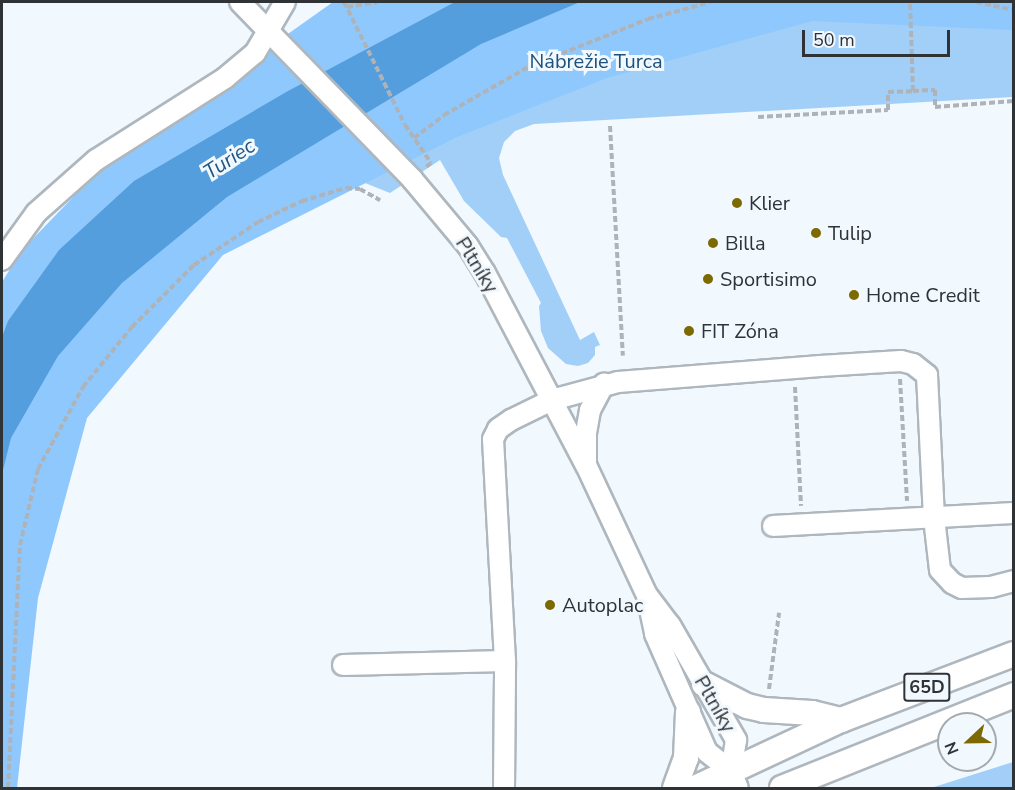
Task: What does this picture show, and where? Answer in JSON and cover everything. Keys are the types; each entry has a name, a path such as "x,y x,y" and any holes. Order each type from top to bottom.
{"main road":[{"name":"65D","path":"695,789 735,780 841,720 1014,654"},
{"path":"704,684 747,706 764,710 812,713 841,720"},
{"name":"65D","path":"782,789 1014,695"},
{"path":"675,789 686,758 688,712"},
{"path":"826,789 844,763"}],"street":[{"path":"240,2 267,29"},
{"path":"2,260 36,213 64,187 133,135 225,78 255,53 267,29 285,2"},
{"name":"Pltníky","path":"267,29 412,178 468,246 485,273 586,465 647,596 655,634 707,752 735,780"},
{"path":"504,789 505,661 493,439 498,429 511,420 552,400 604,384 794,367 901,362 913,364 927,375 934,518 940,570 952,584 973,589 1014,581"},
{"path":"586,465 586,433 590,410 604,384"},
{"path":"773,526 1014,513"},
{"name":"Pltníky","path":"647,596 670,625 736,740 735,780"},
{"path":"343,665 505,661"}],"path":[{"path":"344,2 405,125 414,138 444,115 528,67 648,19 711,2"},
{"path":"346,7 378,2"},
{"path":"910,2 913,91"},
{"path":"976,2 1014,10"},
{"path":"758,117 888,110 888,92 935,90 935,106 1014,101"},
{"path":"610,126 623,356"},
{"path":"8,789 20,545 38,469 83,387 132,327 194,265 248,228 302,201 346,188 360,189 380,200"},
{"path":"794,367 802,524"},
{"path":"900,379 908,519"},
{"path":"768,698 779,613"}],"green space":[{"path":"333,2 1013,2 1013,30 812,21 607,78 457,137 223,255 87,418 38,598 17,788 2,788 2,282 22,250 107,162"},
{"name":"Nábrežie Turca","path":"586,2 1013,2 1013,97 534,124 515,131 504,142 499,158 503,175 580,340 594,332 600,345 595,347 595,355 588,363 578,366 566,364 548,348 541,331 539,306 541,303 507,238 501,237 464,201 440,160 390,193 360,181 339,179 307,188 176,256 72,383 20,545 2,780 2,474 11,438 58,356 122,283 227,197 481,44 565,7"},
{"path":"1013,762 1013,788 931,788 981,772 997,772 997,767"}],"water":[{"name":"Turiec","path":"455,2 580,2 481,44 227,197 122,283 58,356 11,438 2,474 2,337 8,321 59,250 134,181 288,91"}],"place":[{"name":"Klier","path":"737,203"},
{"name":"Tulip","path":"816,233"},
{"name":"Billa","path":"713,243"},
{"name":"Sportisimo","path":"708,279"},
{"name":"Home Credit","path":"854,295"},
{"name":"FIT Zóna","path":"689,331"},
{"name":"Autoplac","path":"550,605"}]}
